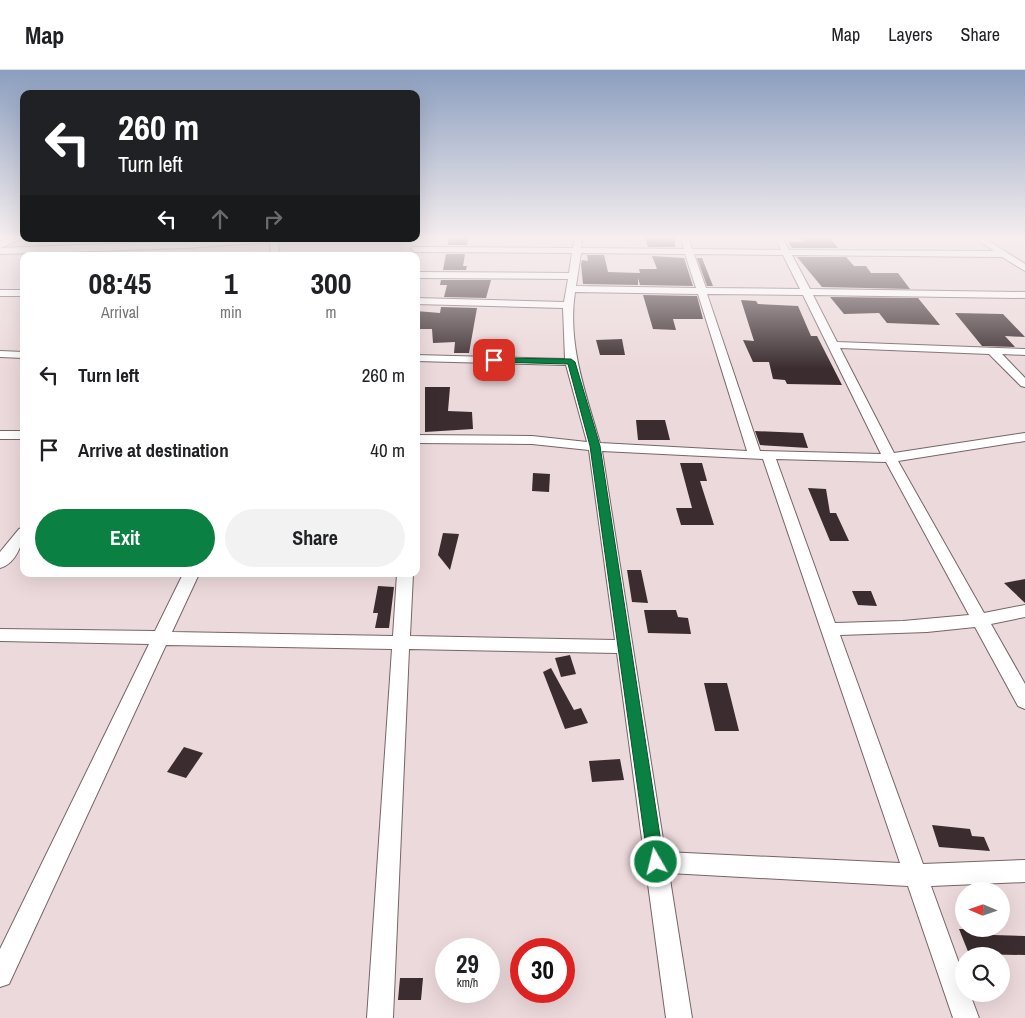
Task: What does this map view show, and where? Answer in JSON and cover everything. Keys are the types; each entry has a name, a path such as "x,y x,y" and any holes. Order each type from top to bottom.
{"street":[{"path":"470,280 571,290"},
{"path":"572,280 571,362 595,446 679,1018"},
{"path":"699,280 762,456 829,629 966,1018"},
{"path":"801,280 890,458 1025,701"},
{"path":"420,301 571,290 1025,295"},
{"path":"0,293 20,293"},
{"path":"834,345 1025,352"},
{"path":"992,351 1025,384"},
{"path":"0,354 20,355"},
{"path":"420,358 571,362"},
{"path":"0,435 20,435"},
{"path":"420,439 532,440 595,446 762,456 890,458 1025,437"},
{"path":"0,563 20,537"},
{"path":"0,976 190,577"},
{"path":"380,1018 405,577"},
{"path":"829,629 904,628 981,621 1025,611"},
{"path":"0,635 624,647"},
{"path":"656,862 915,875 1025,871"}],"building":[{"path":"441,280 491,280 486,298 444,297 447,285 440,285"},
{"path":"583,280 638,280 638,285 583,284"},
{"path":"639,280 691,280 693,286 640,285"},
{"path":"705,280 711,280 713,286 707,286"},
{"path":"816,280 903,280 910,289 822,287"},
{"path":"643,295 697,296 703,319 673,319 676,330 653,329"},
{"path":"830,297 918,298 940,325 887,323 879,313 844,314"},
{"path":"741,300 756,301 758,304 798,306 811,336 817,336 842,385 787,384 785,380 773,379 769,362 753,362 743,340 754,341"},
{"path":"441,307 477,308 469,353 454,353 455,342 433,343 432,329 420,329 420,311 440,313"},
{"path":"955,313 1003,314 1025,337 1005,336 1015,347 982,346"},
{"path":"622,339 625,355 600,355 596,340"},
{"path":"425,387 450,387 448,411 472,412 473,429 425,432"},
{"path":"636,420 665,420 670,440 638,440"},
{"path":"755,431 803,433 808,448 760,445"},
{"path":"680,463 702,463 707,481 700,481 714,525 681,525 676,508 692,508"},
{"path":"533,473 550,474 549,492 532,491"},
{"path":"808,488 826,489 830,513 836,513 849,541 830,541"},
{"path":"443,533 459,534 450,570 438,555"},
{"path":"627,570 641,570 648,603 632,602"},
{"path":"1025,579 1025,603 1004,583"},
{"path":"378,586 394,587 389,628 375,628 378,613 373,613"},
{"path":"852,591 871,591 877,606 858,605"},
{"path":"644,610 676,610 678,617 688,618 691,634 648,633"},
{"path":"570,655 576,674 561,677 555,658"},
{"path":"551,668 574,710 581,708 588,723 565,729 543,672"},
{"path":"704,683 727,683 739,731 715,731"},
{"path":"184,747 203,753 186,778 167,772"},
{"path":"620,759 624,780 592,782 589,761"},
{"path":"932,825 970,829 972,836 984,837 990,851 939,847"},
{"path":"1010,936 1025,936 1025,955 1010,955 1010,947 966,947 963,938 1010,938"},
{"path":"400,978 423,978 421,1000 398,1000"}],"route":[{"path":"494,360 571,362 595,446 656,862"}]}
